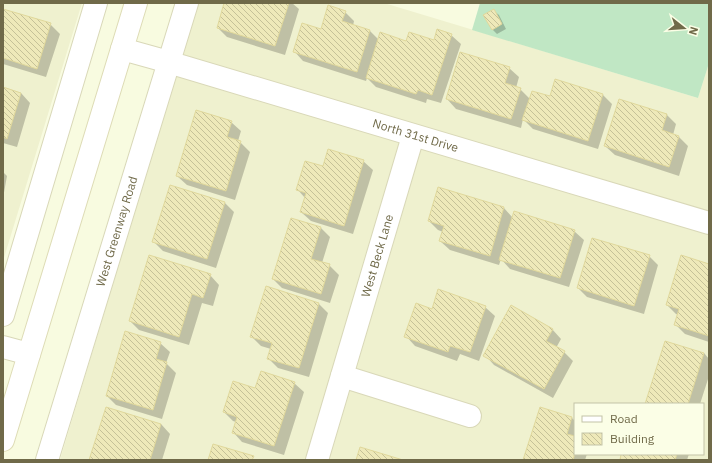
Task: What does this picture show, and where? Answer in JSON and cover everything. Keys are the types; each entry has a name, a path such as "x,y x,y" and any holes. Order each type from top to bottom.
{"street":[{"path":"3,315 96,3"},
{"path":"3,440 136,3"},
{"name":"West Greenway Road","path":"47,460 187,3"},
{"name":"North 31st Drive","path":"122,49 709,223"},
{"name":"West Beck Lane","path":"317,460 413,136"},
{"path":"3,347 29,354"},
{"path":"342,376 470,416"}],"shaded area":[{"path":"3,3 82,3 3,261"},
{"path":"197,3 384,3 698,98 709,63 709,460 60,460"},
{"path":"480,3 709,3 709,63 698,98 472,30"}],"building":[{"path":"224,3 289,3 275,46 217,28"},
{"path":"328,5 346,11 342,21 370,30 357,72 293,52 302,23 321,29"},
{"path":"3,9 51,23 37,69 3,58"},
{"path":"494,9 502,24 492,30 483,15"},
{"path":"437,29 452,34 432,95 418,90 416,94 366,78 380,32 406,41 409,32 434,40"},
{"path":"460,52 510,67 505,83 521,88 511,119 446,99"},
{"path":"555,79 603,94 588,141 522,120 532,91 550,96"},
{"path":"3,87 21,93 7,139 3,137"},
{"path":"619,99 667,114 662,130 679,136 669,167 604,146"},
{"path":"196,110 232,121 227,137 241,141 226,191 176,176"},
{"path":"328,149 364,160 344,226 300,212 306,193 296,190 305,161 323,166"},
{"path":"170,185 225,202 207,259 152,242"},
{"path":"438,187 504,207 490,256 439,241 444,226 428,221"},
{"path":"514,211 575,230 560,278 499,260"},
{"path":"291,218 321,227 311,259 330,264 321,294 272,279"},
{"path":"592,238 650,255 634,306 577,288"},
{"path":"149,255 211,274 203,298 192,294 179,337 129,321"},
{"path":"681,255 709,264 709,336 674,325 679,309 666,305"},
{"path":"266,286 319,303 299,368 267,359 272,343 250,337"},
{"path":"438,289 486,306 470,352 450,346 448,352 404,337 416,303 432,309"},
{"path":"511,305 553,329 546,341 565,351 544,389 483,356"},
{"path":"125,331 161,342 156,359 167,362 153,410 106,396"},
{"path":"665,341 704,353 688,403 645,403"},
{"path":"261,371 295,382 274,446 232,433 237,417 223,412 233,381 255,388"},
{"path":"106,407 161,424 150,460 89,460"},
{"path":"540,407 572,417 567,434 574,436 574,455 573,460 523,460"},
{"path":"213,444 254,456 252,460 208,460"},
{"path":"360,447 403,460 356,460"},
{"path":"621,455 677,455 675,460 620,460"}]}
